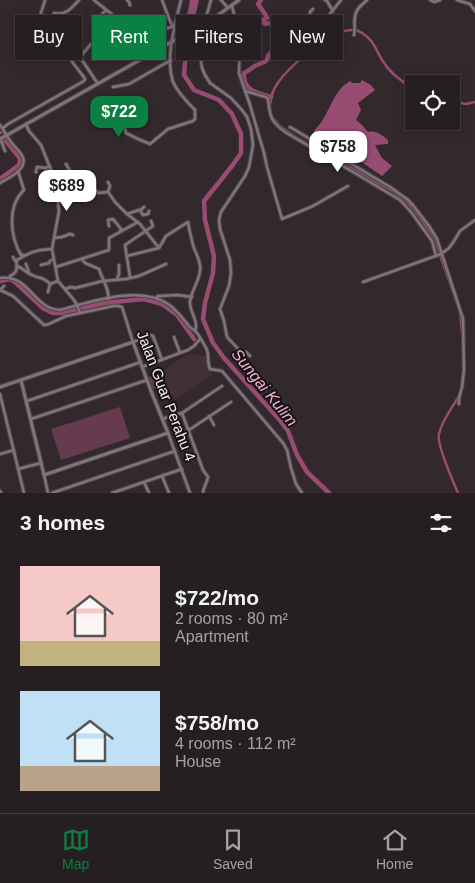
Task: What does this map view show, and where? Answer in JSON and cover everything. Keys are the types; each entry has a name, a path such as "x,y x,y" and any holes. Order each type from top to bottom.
{"street":[{"path":"3,128 85,79 40,20 45,0"},
{"path":"54,13 63,13 72,8 79,0"},
{"path":"94,0 112,15"},
{"path":"126,0 130,6"},
{"path":"162,0 174,27"},
{"path":"124,103 127,110 126,133 150,144 168,129 195,119 195,110 184,99 174,84 171,72 171,42 181,0"},
{"path":"206,15 211,0"},
{"path":"221,0 230,7 240,40 239,73 256,124 282,218 313,206 348,186"},
{"path":"217,15 239,0"},
{"path":"325,0 333,11"},
{"path":"329,15 341,0"},
{"path":"354,35 354,16 358,8 367,0"},
{"path":"430,0 434,2 440,0"},
{"path":"457,0 470,4 475,11"},
{"path":"311,15 310,12 313,9"},
{"path":"101,15 106,10"},
{"path":"166,30 174,27"},
{"path":"166,44 176,39"},
{"path":"91,44 80,57 98,84"},
{"path":"5,151 0,138 140,60"},
{"path":"113,87 129,84 170,60"},
{"path":"201,60 205,76 210,83 231,98 242,110 247,117 251,129 253,145 249,167 221,212 220,220 220,229 230,260 231,273 229,286 220,310 227,337 242,354 246,352 250,356"},
{"path":"245,91 268,99 270,116 285,132 365,178 403,203 432,241 463,319 464,370 459,404"},
{"path":"4,286 0,290 13,296 44,327 66,316 80,312 77,305 58,281 52,249 59,211 57,192 53,174 41,145 26,124"},
{"path":"0,125 23,158 23,164 18,171 0,183"},
{"path":"290,127 407,199 430,226 437,238 439,255"},
{"path":"66,164 73,174"},
{"path":"36,172 37,167 46,168 50,166"},
{"path":"18,171 24,190 19,195 16,203 12,217 12,231 17,247 21,255 24,255"},
{"path":"53,174 85,175 98,193 108,192"},
{"path":"108,182 110,186 108,192"},
{"path":"108,192 115,202 146,230 159,248"},
{"path":"127,214 144,207"},
{"path":"140,210 143,215 148,214 149,211"},
{"path":"109,226 108,220 113,219 121,229 120,232"},
{"path":"363,282 439,255 449,248 460,231 475,220"},
{"path":"130,277 125,245 153,226 151,221"},
{"path":"56,267 109,250 109,238 138,222"},
{"path":"127,256 159,248 166,236 188,222 193,246 200,265 190,301 197,326 195,331"},
{"path":"54,238 73,235"},
{"path":"9,277 17,270 17,260 24,255 33,251 52,249"},
{"path":"13,257 17,264 32,276 41,277 50,284"},
{"path":"41,265 49,263 54,259"},
{"path":"82,259 85,263 99,269 109,292 108,299"},
{"path":"26,264 28,272 32,276"},
{"path":"65,289 139,276 166,264"},
{"path":"117,279 119,265"},
{"path":"0,278 9,277 19,280 38,300 50,308 60,310 129,295 156,298 168,304 195,331 207,350 210,368 222,371 228,377 286,446 293,476 302,493"},
{"path":"50,284 58,281"},
{"path":"48,292 50,284"},
{"path":"156,298 158,296 172,295 192,297"},
{"name":"Jalan Guar Perahu 4","path":"80,312 113,306 122,307 140,362 190,493"},
{"path":"0,387 151,335 162,360"},
{"path":"174,337 180,353"},
{"path":"142,367 188,350 200,339"},
{"path":"27,401 140,362"},
{"path":"21,380 50,493 175,451"},
{"path":"31,419 147,380"},
{"path":"162,420 182,413 222,386"},
{"path":"0,394 24,493"},
{"path":"189,430 231,402"},
{"path":"182,413 204,473 208,477 203,493"},
{"path":"209,416 214,425"},
{"path":"44,475 168,433"},
{"path":"0,454 14,450"},
{"path":"18,469 41,463"},
{"path":"112,493 182,470"},
{"path":"162,476 168,493"},
{"path":"144,482 148,493"},
{"path":"126,488 128,493"}],"shaded area":[{"path":"190,0 199,0 195,15 187,15"},
{"path":"362,80 371,85 375,90 358,103 361,110 356,120 368,132 376,132 388,140 388,144 375,145 382,158 392,166 382,176 341,148 337,150 314,138 313,134 343,86 350,81 352,83 360,83"},
{"path":"188,354 204,356 212,375 175,400 158,374"},
{"path":"158,374 167,389 152,389 148,377"},
{"path":"120,407 130,438 61,460 51,429"}],"waterway":[{"path":"261,0 258,4 267,18 263,20 265,24 276,22 278,30 288,35 289,38 280,51 273,50 266,61 244,73 244,79 245,83 252,90 271,97"},
{"path":"270,105 272,94 277,84 300,59 332,36 352,30 360,32 369,38 388,69 405,83"},
{"name":"Sungai Kulim","path":"185,60 184,75 194,90 219,100 232,114 241,134 241,153 204,201 205,220 214,256 213,273 203,319 213,343 224,358 278,418 288,431 297,455 307,472 329,493"},
{"path":"460,103 466,104 475,102"},
{"path":"273,118 281,127 296,137 394,192 406,201 435,239 458,306"},
{"path":"0,179 19,165 20,160 5,140"},
{"path":"0,281 10,279 15,282 44,309 53,313 64,313 104,303 144,299 162,304 177,315 194,339"},
{"path":"460,312 462,333"},
{"path":"458,493 440,446 439,434 442,424 459,396"}]}
